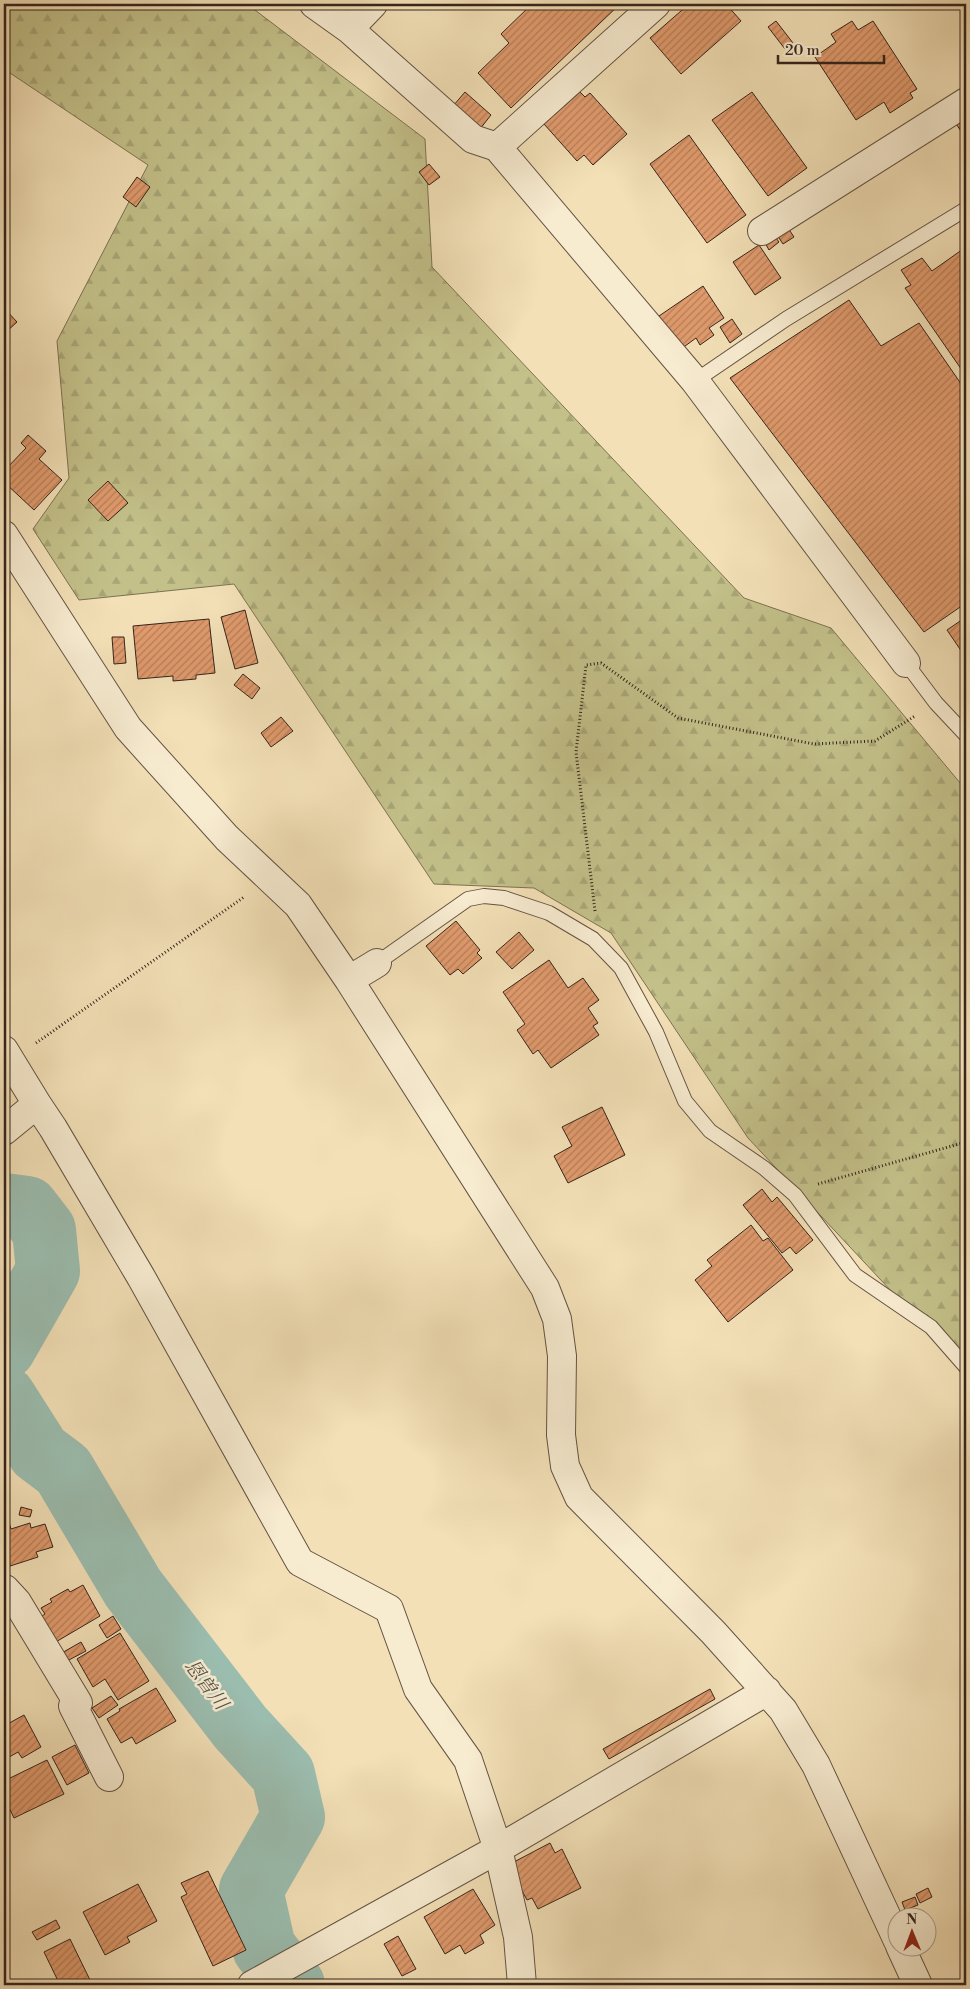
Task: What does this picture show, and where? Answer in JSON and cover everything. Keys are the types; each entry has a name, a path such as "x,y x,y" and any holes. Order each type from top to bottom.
{"street":[{"path":"314,4 349,29 473,139 497,147 695,381 906,663"},
{"path":"349,29 372,4"},
{"path":"497,147 656,4"},
{"path":"762,231 966,102"},
{"path":"4,535 128,728 227,838 298,905 349,980 546,1288 557,1319 562,1356 561,1435 565,1466 579,1497 713,1632 783,1710 816,1765 888,1920"},
{"path":"349,980 378,963"},
{"path":"7,1055 53,1128 141,1277 300,1562 389,1609 418,1688 468,1760 498,1849 518,1937 522,1985"},
{"path":"4,1131 37,1104"},
{"path":"17,1596 78,1703 73,1706 109,1777"},
{"path":"252,1985 498,1849 767,1691"},
{"path":"905,1956 918,1985"}],"lane":[{"path":"695,381 786,319 966,209"},
{"path":"906,663 936,703 966,735"},
{"path":"378,963 468,899 484,896 504,898 549,913 593,939 621,968 656,1032 685,1101 710,1131 764,1168 791,1192 855,1275 931,1327 966,1367"}],"path":[{"path":"593,939 596,920 576,752 586,666 601,663 678,718 814,744 874,741 936,703"},
{"path":"7,1055 270,878"},
{"path":"791,1192 966,1142"}],"green space":[{"path":"4,4 247,4 425,139 432,267 744,598 831,628 966,790 966,1371 748,1138 611,933 534,888 434,884 234,584 79,600 33,529 69,478 57,341 148,165 4,69"}],"building":[{"path":"532,4 620,4 511,108 478,73 509,43 501,34"},
{"path":"689,4 726,4 741,21 681,74 650,38"},
{"path":"776,21 793,43 785,49 768,27"},
{"path":"852,21 858,30 873,21 917,89 910,93 913,98 890,113 884,102 856,120 815,57 836,42 831,34"},
{"path":"465,92 491,115 480,129 453,106"},
{"path":"580,92 585,97 590,93 627,134 593,165 584,155 577,161 544,124"},
{"path":"752,92 807,168 768,196 712,120"},
{"path":"966,106 966,139 951,116"},
{"path":"689,135 746,215 707,243 650,164"},
{"path":"429,164 440,177 429,185 419,172"},
{"path":"137,177 150,187 136,207 123,197"},
{"path":"786,225 794,237 783,244 775,232"},
{"path":"773,234 779,242 769,250 764,241"},
{"path":"759,245 781,278 755,295 733,262"},
{"path":"966,247 966,376 905,288 911,285 901,270 922,258 932,271"},
{"path":"703,286 724,318 709,328 714,335 700,345 696,338 681,349 659,316"},
{"path":"849,300 881,346 919,323 966,391 966,603 924,632 730,378"},
{"path":"4,308 17,322 4,334"},
{"path":"732,319 742,334 730,343 720,327"},
{"path":"28,435 46,451 39,459 62,480 34,510 4,482 4,471 26,448 21,443"},
{"path":"108,481 128,503 108,521 88,500"},
{"path":"245,610 258,663 235,669 221,617"},
{"path":"966,617 966,658 947,630"},
{"path":"209,619 215,673 196,675 196,679 173,681 173,676 138,679 133,626"},
{"path":"112,637 124,637 126,663 114,664"},
{"path":"243,674 260,688 252,699 234,685"},
{"path":"281,717 293,731 271,747 261,733"},
{"path":"456,921 480,950 477,953 482,958 463,974 458,969 450,975 426,946"},
{"path":"519,932 534,950 512,969 496,952"},
{"path":"549,960 568,988 583,978 599,1000 588,1008 598,1023 593,1026 599,1035 551,1068 538,1050 533,1054 517,1030 525,1024 503,992"},
{"path":"602,1107 625,1155 568,1183 554,1156 572,1146 562,1127"},
{"path":"762,1189 772,1202 777,1197 813,1240 796,1254 790,1247 782,1253 743,1205"},
{"path":"751,1225 763,1241 768,1238 793,1270 728,1322 695,1280 712,1266 707,1260"},
{"path":"21,1507 32,1510 30,1517 19,1515"},
{"path":"8,1519 11,1529 30,1523 31,1528 45,1524 53,1547 36,1552 38,1557 4,1568 4,1520"},
{"path":"83,1585 100,1616 54,1643 39,1618 45,1614 41,1608 52,1602 50,1599 68,1589 70,1592"},
{"path":"113,1616 121,1629 107,1638 99,1625"},
{"path":"120,1633 149,1681 118,1700 105,1679 93,1687 77,1659"},
{"path":"81,1642 86,1651 65,1662 60,1654"},
{"path":"156,1688 176,1721 136,1744 132,1737 121,1743 107,1719 120,1711 119,1709"},
{"path":"710,1689 715,1699 609,1759 603,1749"},
{"path":"111,1696 118,1705 99,1718 92,1708"},
{"path":"24,1715 41,1747 22,1758 18,1752 4,1760 4,1726"},
{"path":"75,1745 89,1773 67,1785 52,1757"},
{"path":"47,1760 64,1794 14,1818 4,1797 4,1786 6,1785 4,1781"},
{"path":"550,1843 555,1853 562,1849 581,1888 538,1909 532,1898 527,1900 512,1872 512,1863"},
{"path":"208,1871 246,1950 213,1966 181,1897 187,1894 181,1883"},
{"path":"138,1884 157,1921 127,1937 130,1942 105,1955 83,1912"},
{"path":"928,1888 932,1897 920,1903 916,1894"},
{"path":"473,1889 495,1925 480,1935 484,1943 465,1954 460,1945 445,1954 424,1917"},
{"path":"915,1897 918,1905 904,1906 902,1902"},
{"path":"56,1920 60,1928 37,1940 32,1932"},
{"path":"398,1936 416,1969 402,1976 384,1944"},
{"path":"70,1939 91,1982 84,1985 60,1985 44,1952"}],"waterway":[{"name":"恩曽川","path":"4,1205 27,1208 44,1230 48,1271 4,1348"},
{"name":"恩曽川","path":"4,1397 39,1452 63,1470 133,1588 240,1727 283,1774 293,1817 251,1890 264,1948 293,1985"}]}
